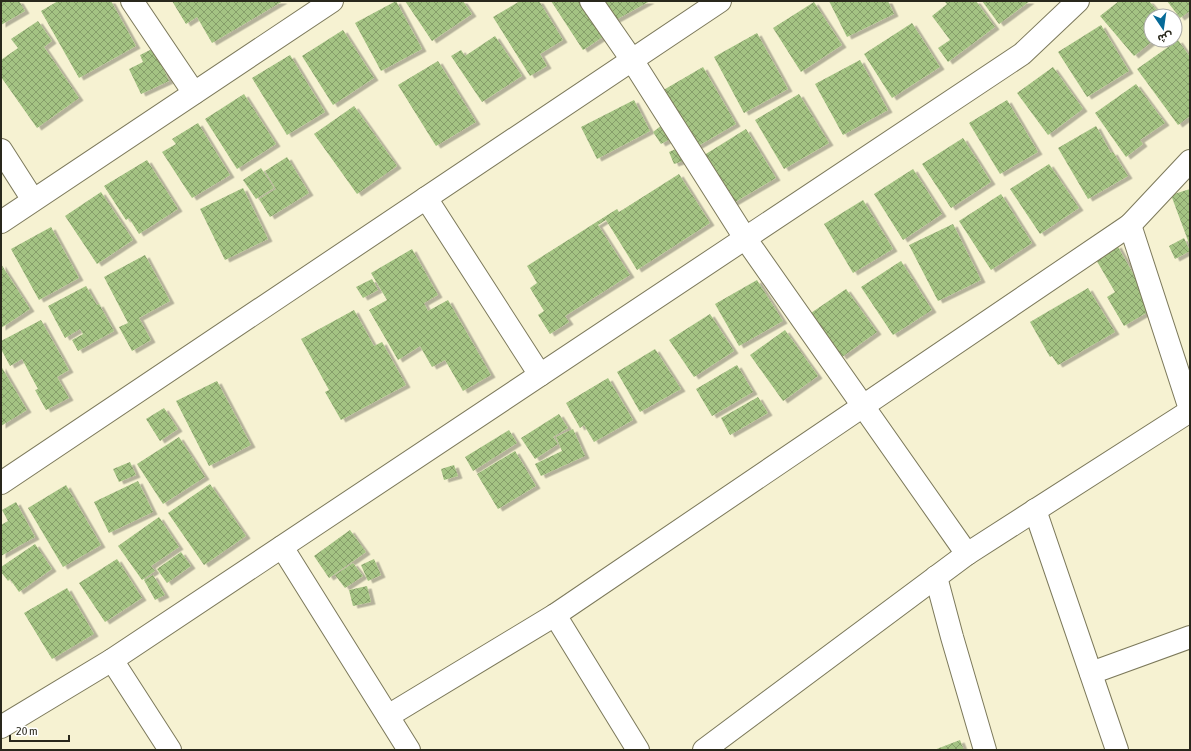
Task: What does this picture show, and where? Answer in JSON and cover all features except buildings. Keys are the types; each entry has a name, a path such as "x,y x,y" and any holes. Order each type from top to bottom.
{"street":[{"path":"132,1 194,93"},
{"path":"1,222 332,1"},
{"path":"591,1 632,60 745,238 864,406 966,554"},
{"path":"1,483 720,1"},
{"path":"1,727 112,660 1022,54 1078,1"},
{"path":"1,150 33,200"},
{"path":"388,716 555,615 1130,225 1190,161"},
{"path":"426,198 540,375"},
{"path":"704,750 966,554 1190,410 1130,225"},
{"path":"1035,510 1118,750"},
{"path":"282,547 410,750"},
{"path":"936,577 952,638 986,750"},
{"path":"555,615 638,750"},
{"path":"1091,673 1190,637"},
{"path":"112,660 170,750"}]}
